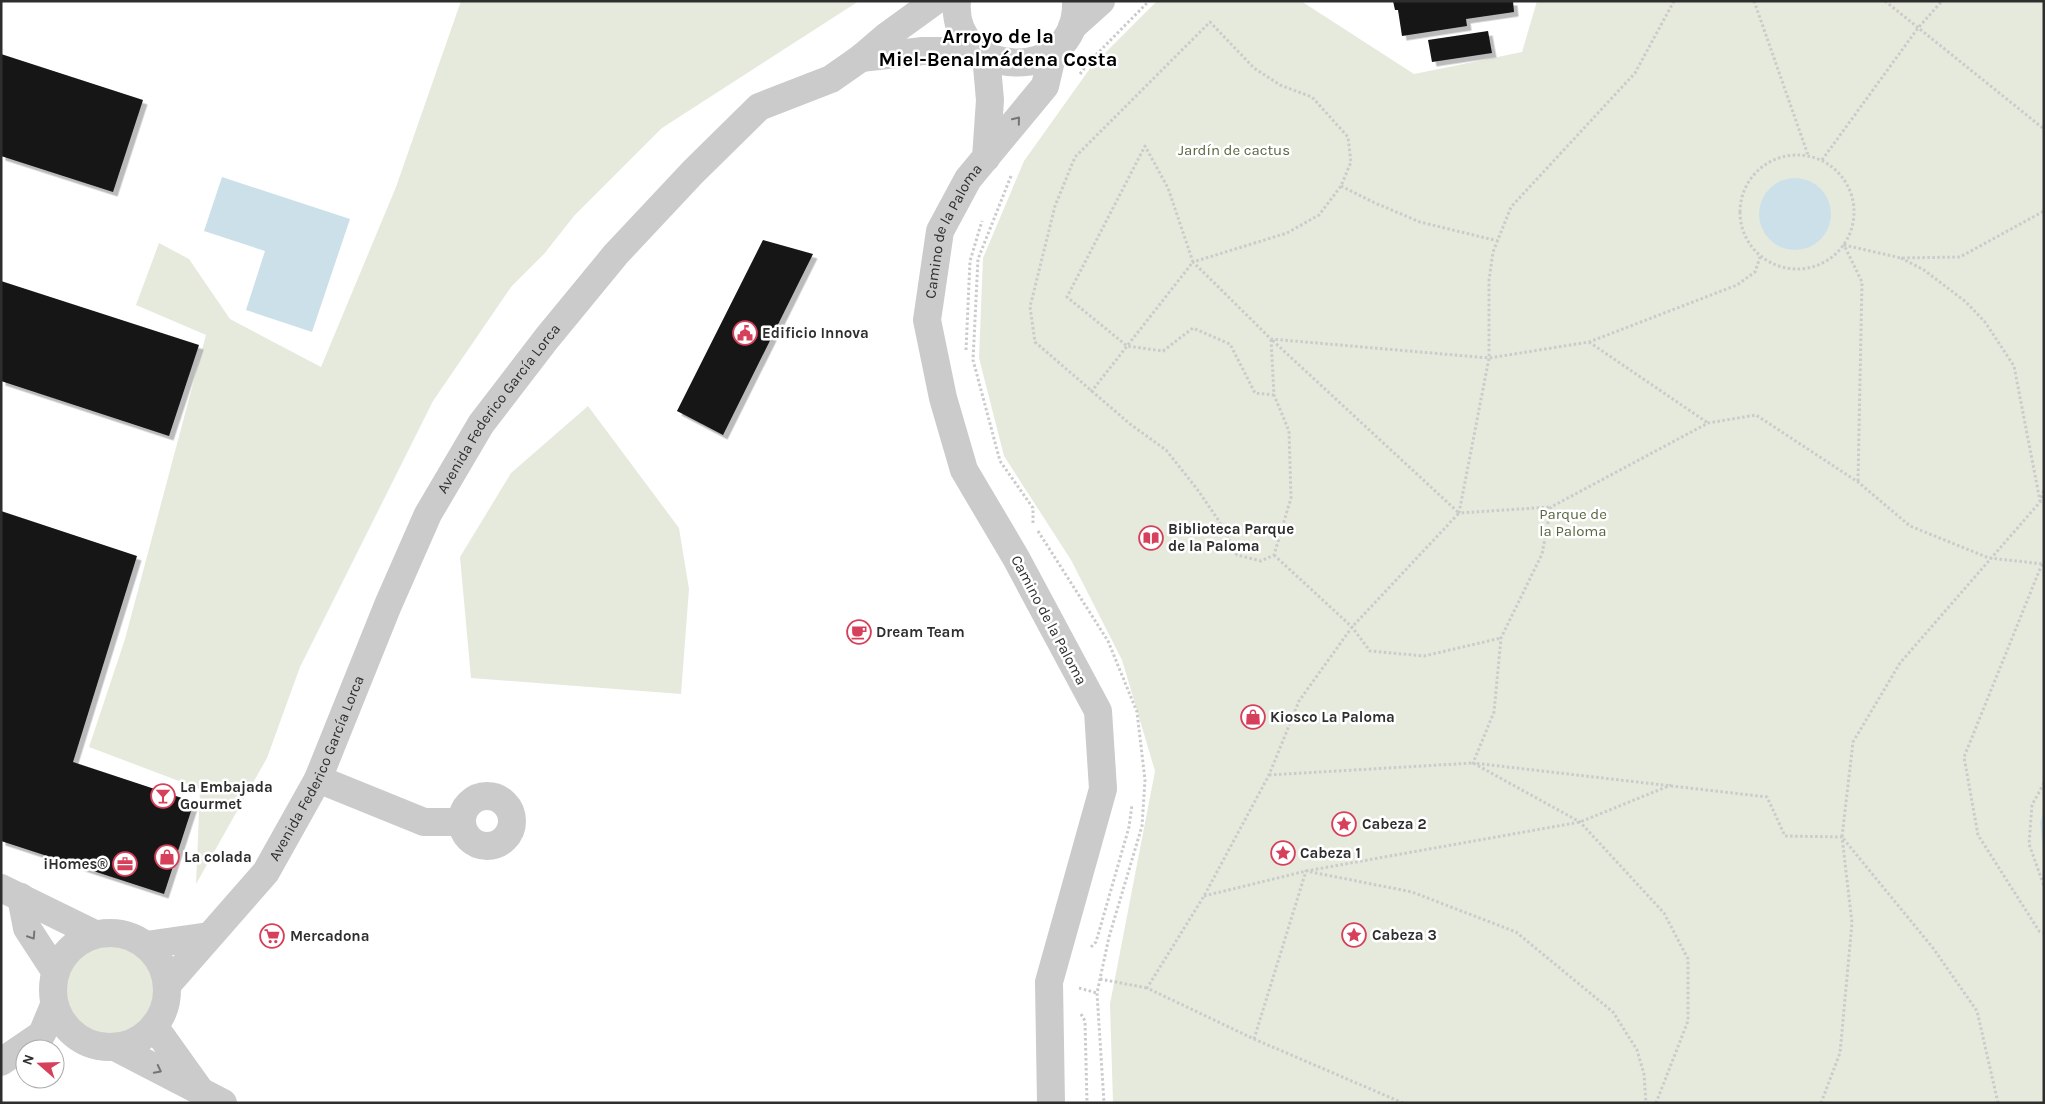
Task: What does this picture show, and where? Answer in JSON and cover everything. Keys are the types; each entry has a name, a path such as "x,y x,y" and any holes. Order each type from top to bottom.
{"street":[{"name":"Avenida Federico García Lorca","path":"167,985 266,872 318,779 388,604 428,514 481,424 616,254 693,172 759,107 830,79 861,58 888,35 935,1"},
{"path":"957,1 960,23 968,38 982,53"},
{"path":"861,58 923,51 982,53 1008,63 1024,63 1039,60 1053,52 1064,41 1074,14 1101,1"},
{"name":"Camino de la Paloma","path":"1051,1103 1049,982 1103,789 1098,711 1016,558 964,470 943,398 927,320 940,231 968,179 1045,86 1053,52"},
{"name":"Camino de la Paloma","path":"982,53 990,100 986,158"},
{"path":"318,779 424,822 462,822"},
{"path":"11,892 96,934"},
{"path":"11,892 26,928 55,971"},
{"path":"115,1047 136,1040 154,1026 166,1000 167,985 164,970 157,956 146,945 131,936 113,932 96,934 78,941 64,955 55,971 52,988 54,1005 61,1021 73,1035 93,1045 115,1047 212,1097"},
{"path":"146,945 209,936"},
{"path":"1,1062 42,1034 54,1005"},
{"path":"154,1026 212,1097"},
{"path":"42,1034 73,1035"}],"path":[{"path":"1078,77 1089,62 1149,1"},
{"path":"1147,988 1204,896 1268,775 1299,701 1352,627 1459,513 1489,358 1487,325 1489,280 1493,252 1511,207 1635,74 1674,1"},
{"path":"1754,1 1808,155"},
{"path":"1884,1 2044,129"},
{"path":"1822,160 1918,28 1942,1"},
{"path":"1092,392 1193,262 1287,233 1319,215 1341,186 1351,162 1348,137 1312,97 1280,85 1254,68 1210,22 1076,156 1055,206 1030,307 1035,342 1092,392 1130,424 1166,450 1197,489 1219,521 1237,556 1261,561 1274,555 1291,498 1289,432 1274,395 1271,339"},
{"path":"1274,395 1255,393 1230,344 1193,328 1163,351 1127,346 1067,297 1145,146 1168,188 1193,262 1271,339 1459,513 1551,507 1708,423 1756,415 1858,482 1910,526 1989,558 2043,564 1964,758 1978,835 2039,930 2044,933"},
{"path":"1789,154 1808,155 1822,160 1836,170 1846,183 1852,198 1854,214 1851,231 1844,245 1830,259 1813,268 1794,270 1776,266 1760,257 1747,242 1740,224 1739,206 1745,187 1755,171 1771,160 1789,154"},
{"path":"1015,168 978,258 972,360 1000,461 1033,508 1031,531"},
{"path":"1341,186 1374,204 1420,222 1498,241"},
{"path":"1900,258 1960,257 2044,211"},
{"path":"1844,245 1900,258 1924,270 1966,302 1985,322 2014,366 2040,502"},
{"path":"1844,245 1862,282 1858,482"},
{"path":"1271,339 1489,358 1589,342 1737,285 1755,272 1760,257"},
{"path":"1589,342 1708,423"},
{"path":"1820,1103 1840,1053 1852,923 1842,837 1853,742 1900,663 1989,558 2040,502 2044,489"},
{"path":"1473,763 1494,712 1501,638 1542,554 1551,507"},
{"path":"1274,555 1352,627 1370,651 1424,656 1501,638"},
{"path":"1473,763 1580,822 1664,913 1688,959 1688,1021 1656,1103"},
{"path":"1268,775 1473,763 1767,797 1785,836 1842,837 1933,948 1977,1011 1998,1103"},
{"path":"2044,783 2032,805 2029,844 2044,886"},
{"path":"1204,896 1306,871 1580,822 1673,785"},
{"path":"1087,952 1096,942 1130,827 1132,802"},
{"path":"1254,1039 1306,871"},
{"path":"1306,871 1412,892 1516,932 1613,1012 1636,1050 1644,1074 1646,1103"},
{"path":"1100,979 1147,988 1254,1039 1404,1103"},
{"path":"1075,987 1075,995"},
{"path":"1078,1009 1085,1021 1087,1103"}],"green space":[{"path":"461,1 859,1 662,128 574,216 544,254 511,287 433,401 300,667 267,758 196,884 200,789 89,747 125,639 206,335 136,305 159,243 189,259 230,319 321,367 396,187"},
{"name":"Parque de la Paloma","path":"1157,1 1301,1 1414,74 1522,52 1537,1 2044,1 2044,1103 1113,1103 1110,1004 1155,771 1122,660 1071,560 1004,456 979,358 983,258 1024,161 1091,67"},
{"path":"588,406 679,528 689,589 681,694 471,678 460,557 511,473"},
{"path":"110,945 127,948 142,958 152,973 155,990 152,1007 142,1022 127,1032 110,1035 93,1032 78,1022 68,1007 65,990 68,973 78,958 93,948"}],"water":[{"path":"222,177 350,219 312,332 246,310 265,251 204,231"},
{"path":"1795,178 1815,184 1825,194 1831,214 1825,234 1815,244 1795,250 1775,244 1765,234 1759,214 1765,194 1775,184"},
{"path":"2044,810 2044,860 2040,823"}],"building":[{"path":"1393,1 1513,1 1514,12 1466,19 1467,26 1402,36 1398,10 1395,10"},
{"path":"1488,31 1492,53 1432,62 1428,40"},
{"path":"1,54 143,100 113,192 1,156"},
{"name":"Edificio Innova","path":"763,240 813,254 723,435 677,411"},
{"path":"1,281 199,345 169,436 1,381"},
{"path":"1,511 137,556 73,762 194,802 164,894 1,841"}],"place":[{"name":"Edificio Innova","path":"745,333"},
{"name":"Biblioteca Parque de la Paloma","path":"1151,538"},
{"name":"Dream Team","path":"859,632"},
{"name":"Kiosco La Paloma","path":"1253,717"},
{"name":"La Embajada Gourmet","path":"163,796"},
{"name":"Cabeza 2","path":"1344,824"},
{"name":"Cabeza 1","path":"1283,853"},
{"name":"La colada","path":"167,857"},
{"name":"iHomes®","path":"125,864"},
{"name":"Cabeza 3","path":"1354,935"},
{"name":"Mercadona","path":"272,936"}],"district":[{"name":"Arroyo de la Miel-Benalmádena Costa","path":"998,48"}],"park label":[{"name":"Jardín de cactus","path":"1234,150"}]}
